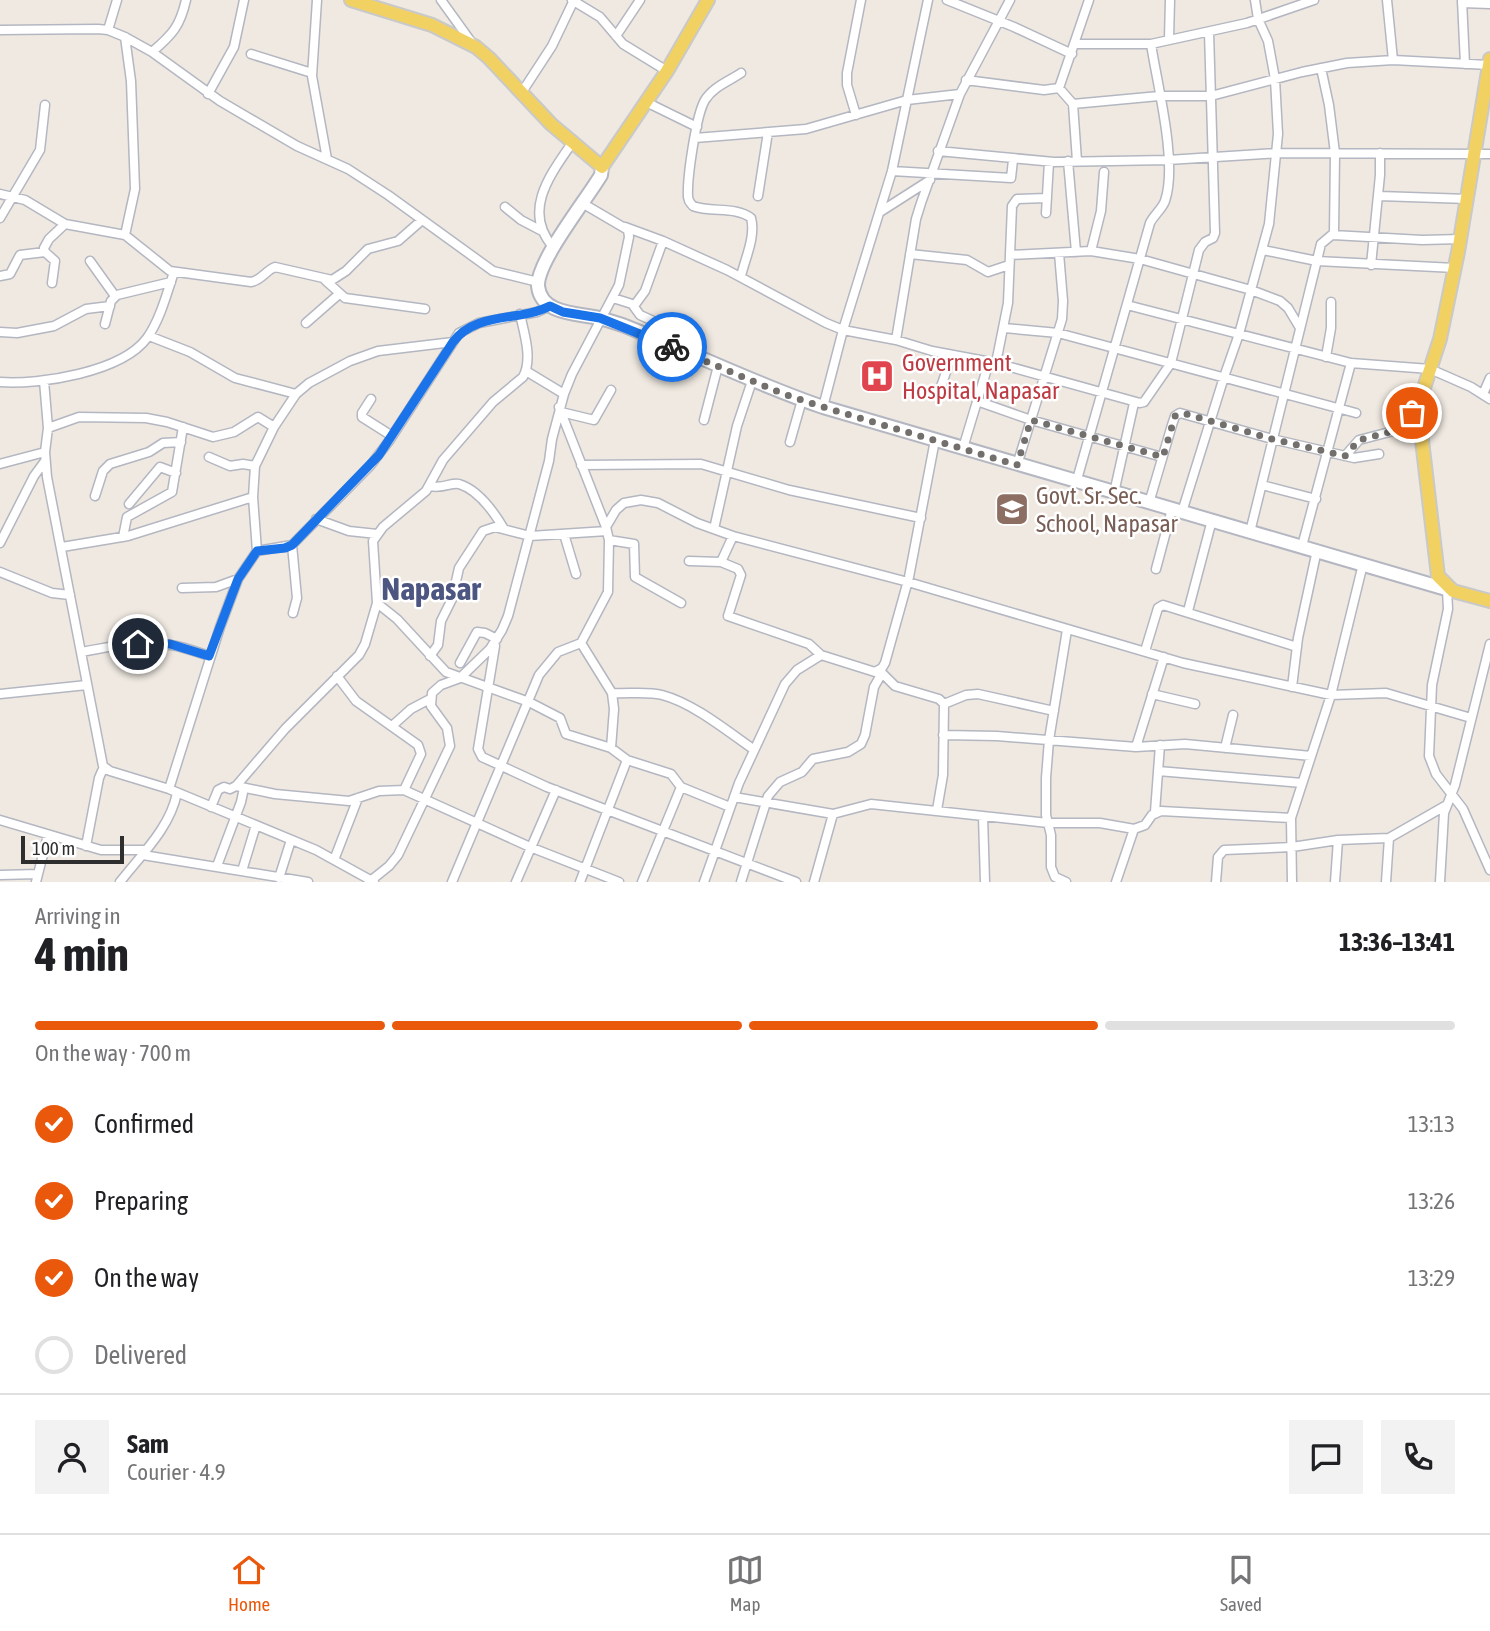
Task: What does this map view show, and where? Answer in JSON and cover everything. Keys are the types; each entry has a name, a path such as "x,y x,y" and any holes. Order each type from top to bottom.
{"main road":[{"path":"351,0 432,25 476,47 572,143 601,167"},
{"path":"708,0 667,71 601,167 601,175 554,247 538,282 542,296 550,306 563,312 600,318 752,381 823,407 1076,483 1490,601"},
{"path":"1450,590 1441,582 1436,569 1419,415 1440,339 1461,239 1489,68"}],"street":[{"path":"104,0 115,4 108,30"},
{"path":"152,52 172,35 182,18 186,0"},
{"path":"208,94 234,47 244,0"},
{"path":"317,0 312,73 327,159"},
{"path":"441,0 476,47"},
{"path":"522,92 552,46 574,0 600,17 615,36 631,49 667,71"},
{"path":"615,36 640,0"},
{"path":"856,115 847,85 847,73 861,0"},
{"path":"823,407 843,330 892,171 928,0"},
{"path":"947,0 1074,49 1151,44 1258,19 1314,0"},
{"path":"896,340 916,219 938,152 966,80 1010,0"},
{"path":"1059,88 1089,0"},
{"path":"1169,39 1170,0"},
{"path":"1156,569 1211,422 1223,377 1239,334 1269,224 1278,153 1275,79 1268,41 1258,19 1255,0"},
{"path":"1387,0 1393,60"},
{"path":"1465,64 1462,2 1490,4"},
{"path":"0,30 108,30 125,37 152,52 208,94 297,146 359,176 493,271 538,282"},
{"path":"582,203 625,228 663,241 741,276 825,323 843,330 993,362 1102,391 1134,403 1144,402 1171,363 1201,246 1213,238 1215,233 1209,32"},
{"path":"125,37 131,81 135,188 125,235"},
{"path":"1076,483 1150,223 1166,199 1168,160 1151,44"},
{"path":"251,54 312,73"},
{"path":"1073,104 1159,96 1211,96 1348,63 1393,60 1489,68"},
{"path":"1321,68 1335,153 1333,236"},
{"path":"741,74 707,97 695,138 689,201 701,209 738,212 751,218 753,225 741,276"},
{"path":"966,80 1044,90 1059,88"},
{"path":"1059,88 1073,104 1072,161 1076,253"},
{"path":"695,138 806,129 907,100 960,94"},
{"path":"646,102 697,127"},
{"path":"0,218 42,145 46,105"},
{"path":"758,196 768,132"},
{"path":"542,231 543,188 572,143"},
{"path":"938,152 1049,162 1168,160 1278,153 1490,154"},
{"path":"1371,264 1379,196 1380,153"},
{"path":"892,171 931,176 1011,178 1013,160"},
{"path":"1046,213 1049,162"},
{"path":"1091,251 1101,211 1104,172"},
{"path":"880,212 931,176"},
{"path":"0,194 25,200 65,224 125,235 165,268 174,272 251,282 275,267 325,280 338,276 368,249 398,241 422,220"},
{"path":"1379,196 1468,199"},
{"path":"963,448 1004,328 1014,202 1017,199 1047,198"},
{"path":"505,207 542,231 554,247"},
{"path":"45,252 46,244 65,224"},
{"path":"625,228 629,237 619,285 564,394 508,616 496,640 486,688 479,754 556,790 796,882"},
{"path":"1250,532 1323,242 1333,236 1461,239"},
{"path":"634,306 645,291 663,241"},
{"path":"1263,250 1317,261 1455,268"},
{"path":"1010,255 1091,251 1140,259 1251,290 1284,303 1300,328"},
{"path":"0,276 10,274 20,255 45,252 55,261 52,283"},
{"path":"1017,465 1063,310 1059,253"},
{"path":"910,254 967,260 988,272 1009,265"},
{"path":"90,261 115,296"},
{"path":"0,382 44,381 107,366 149,336 174,272"},
{"path":"325,280 338,295 353,300 425,309"},
{"path":"105,324 115,296 171,282"},
{"path":"306,323 338,295"},
{"path":"612,298 634,306 640,315 673,330"},
{"path":"1326,357 1331,328 1331,302"},
{"path":"1127,304 1351,363 1430,369 1486,397 1490,378"},
{"path":"0,332 16,333 54,326 86,309 110,306"},
{"path":"257,551 292,545 370,466 463,330 479,323 537,312 550,306"},
{"path":"217,866 241,802 240,787 285,729 359,655 365,644 377,603 372,548 376,534 430,486 443,460 493,402 526,371 527,356 520,314"},
{"path":"1004,328 1058,333 1356,413"},
{"path":"149,336 190,352 235,378 296,394"},
{"path":"120,882 170,815 173,791 209,656 238,579 257,551 253,497 255,466 274,426 296,394 309,383 361,356 390,349 453,342"},
{"path":"938,395 952,355"},
{"path":"1302,546 1351,363"},
{"path":"704,420 718,366"},
{"path":"526,371 564,394"},
{"path":"44,381 48,428 45,456 101,761 107,769 173,791 256,825 334,859 371,881 398,855 450,746 449,734 432,709 432,693 441,685 460,678 496,640"},
{"path":"714,529 737,426 752,381"},
{"path":"560,409 594,420 611,390"},
{"path":"1345,456 1359,440 1401,429 1422,397"},
{"path":"371,399 362,417 392,436"},
{"path":"790,442 802,400"},
{"path":"977,401 1031,420 1163,457"},
{"path":"1114,493 1134,403"},
{"path":"452,882 540,675 558,652 581,643 608,592 608,533 560,409"},
{"path":"1149,503 1177,414 1183,413 1272,439 1345,456 1358,458 1379,454"},
{"path":"48,428 87,416 155,419 214,437 234,432 258,417 274,426"},
{"path":"123,537 127,517 170,494 183,427"},
{"path":"741,882 766,801 780,782 802,772 813,759 848,752 861,744 865,735 874,687 885,663 908,582 935,440"},
{"path":"95,496 103,471 110,464 149,452 163,443 181,442"},
{"path":"0,464 45,456"},
{"path":"0,543 45,456"},
{"path":"209,457 230,466 255,466"},
{"path":"581,466 686,463 727,471 789,490 921,518"},
{"path":"129,504 160,467 176,473"},
{"path":"430,486 442,488 460,485 483,500 504,529"},
{"path":"1262,485 1315,499"},
{"path":"62,548 123,537 253,497"},
{"path":"608,533 620,506 632,500 657,503 733,536 908,582 1164,657 1331,695 1376,692 1471,718"},
{"path":"316,519 349,530 376,534"},
{"path":"1188,611 1212,520"},
{"path":"430,656 438,645 440,621 452,599 455,579 470,549 483,531 495,527 530,536 608,533 634,544 635,577 681,603"},
{"path":"564,534 576,574"},
{"path":"721,562 733,536"},
{"path":"292,545 298,598 293,614"},
{"path":"1292,687 1297,647 1317,551"},
{"path":"688,561 721,562 737,569 741,575 728,616 809,644 821,655 880,672 895,686 939,699 944,704 943,775 937,810"},
{"path":"1292,882 1291,818 1331,695 1363,564"},
{"path":"0,572 30,586 61,596 71,596"},
{"path":"181,588 216,587 238,579"},
{"path":"1450,590 1432,685 1429,756 1431,766 1463,809 1490,870"},
{"path":"377,603 397,619 442,670 529,702 560,718 566,734 611,748 627,760 671,774 681,787 730,807"},
{"path":"1145,651 1160,606 1188,611 1297,647"},
{"path":"1066,630 1049,740 1046,778 1052,874 1058,880 1066,882"},
{"path":"460,663 477,632 485,632 496,640"},
{"path":"81,652 121,645 155,643 170,644 209,656"},
{"path":"581,643 612,693 614,709 611,748"},
{"path":"1440,882 1446,806 1452,794 1490,644"},
{"path":"704,882 753,749 790,677 809,660 821,655"},
{"path":"1136,747 1164,657"},
{"path":"337,676 356,701 412,739 420,749 421,754 404,790"},
{"path":"0,694 87,685"},
{"path":"612,693 653,694 671,699 709,719 753,749"},
{"path":"944,704 965,695 978,694 1054,710"},
{"path":"1152,694 1195,704"},
{"path":"392,726 411,709 430,699"},
{"path":"1225,748 1233,715"},
{"path":"943,735 997,736 1136,747 1185,744 1311,757"},
{"path":"734,797 833,814 867,804 1048,823 1100,823 1134,829 1146,825 1154,812 1160,745"},
{"path":"580,882 627,760"},
{"path":"86,846 99,778 107,769"},
{"path":"1158,771 1302,783"},
{"path":"211,807 220,788 240,787 275,794 349,801 379,791 404,790 530,847 619,882"},
{"path":"642,882 681,787"},
{"path":"516,882 556,790"},
{"path":"334,859 358,798"},
{"path":"1216,882 1218,857 1224,850 1389,838 1446,806"},
{"path":"1154,812 1291,818"},
{"path":"814,882 833,814"},
{"path":"983,816 985,882"},
{"path":"0,820 86,846 144,853 308,882"},
{"path":"242,872 256,825"},
{"path":"1116,882 1134,829"},
{"path":"0,875 37,878 48,835"},
{"path":"1386,882 1389,838"},
{"path":"279,878 291,840"},
{"path":"1335,882 1338,840"}],"way so far":[{"path":"672,347 781,393 1017,465 1031,420 1163,457 1175,416 1183,413 1272,439 1345,456 1359,440 1401,429 1412,413"}],"place":[{"name":"Government Hospital, Napasar","path":"877,376"},
{"name":"Govt. Sr. Sec. School, Napasar","path":"1012,509"}],"district":[{"name":"Napasar","path":"431,588"}],"route":[{"path":"138,644 170,644 209,656 238,579 257,551 292,545 370,466 463,330 479,323 537,312 550,306 563,312 600,318 672,347"}]}
